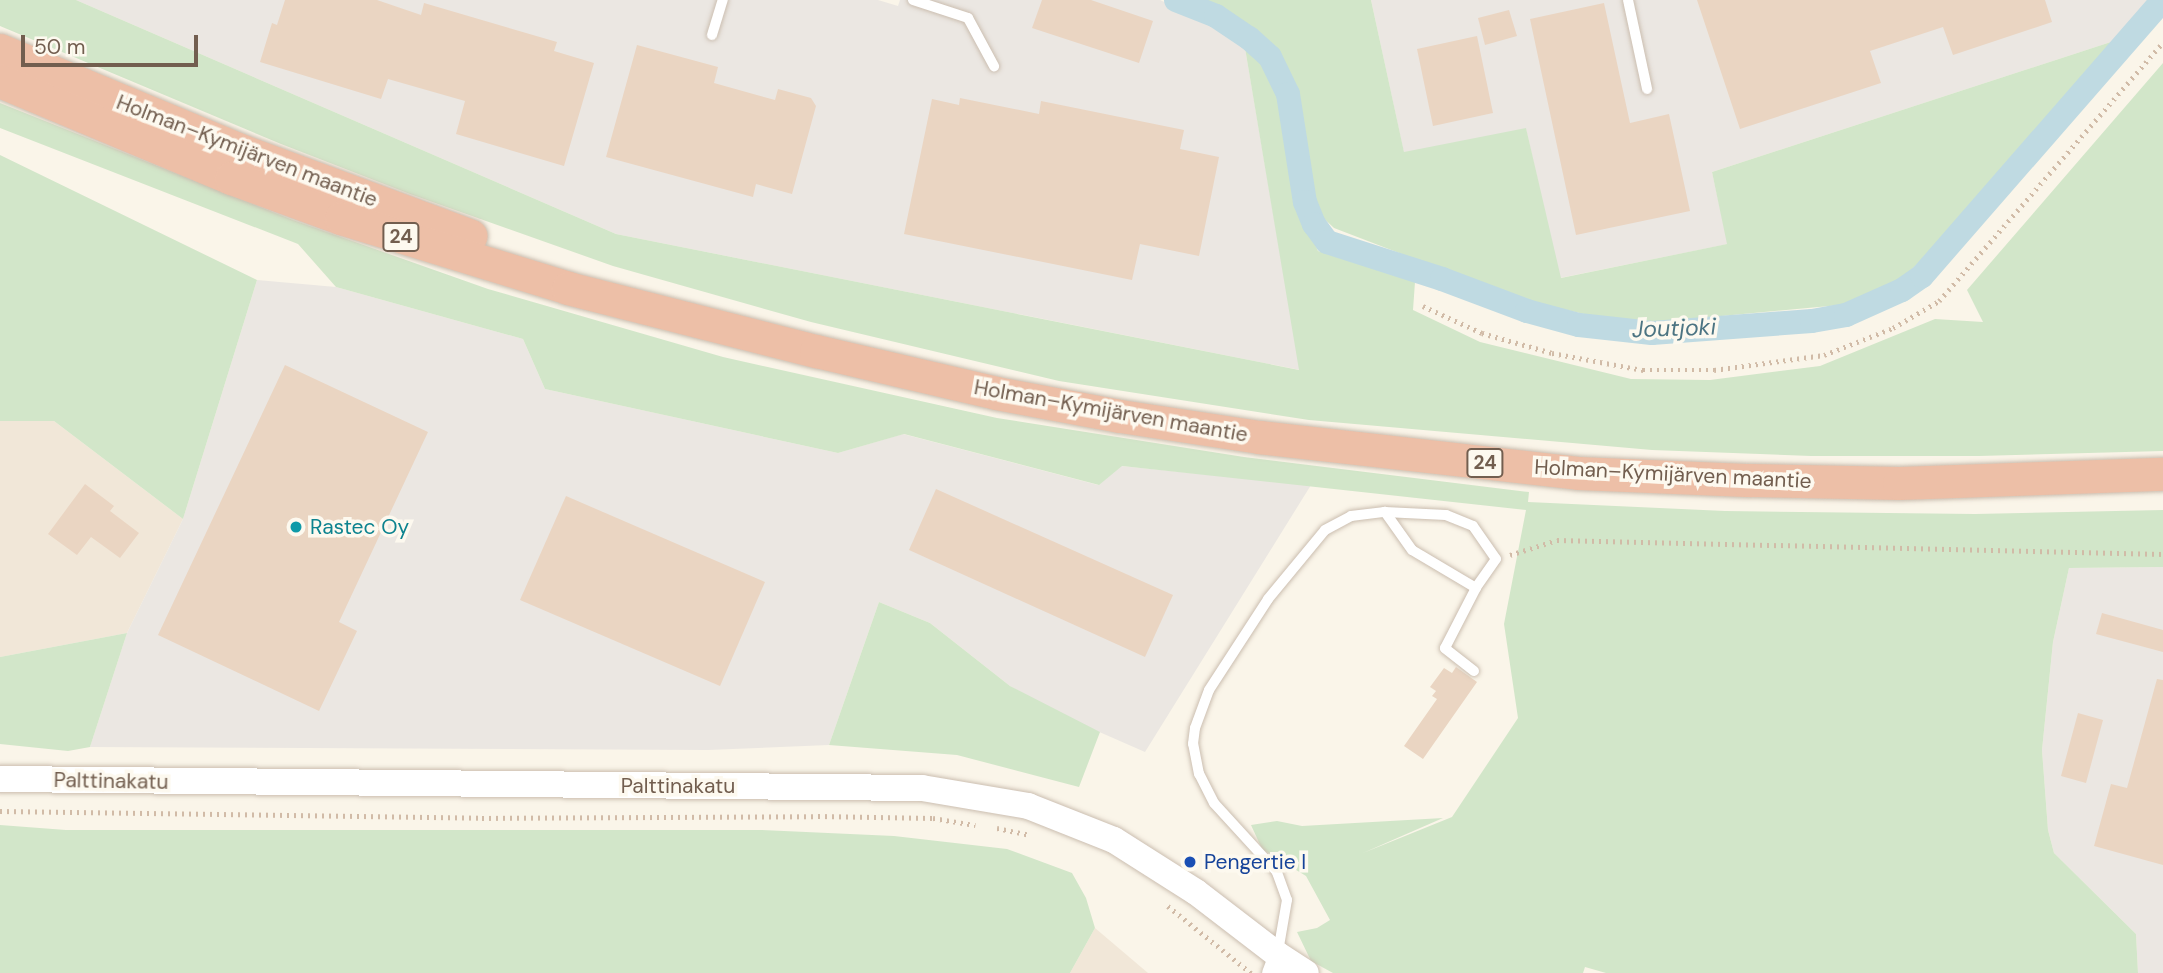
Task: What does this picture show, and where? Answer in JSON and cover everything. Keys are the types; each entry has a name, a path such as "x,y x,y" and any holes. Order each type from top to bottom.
{"highway":[{"name":"Holman–Kymijärven maantie","path":"0,50 240,150 433,223 620,289 816,351"},
{"name":"Holman–Kymijärven maantie","path":"0,81 123,135 341,218 593,295 996,393 1120,416 1259,438 1578,472 1746,480 1899,483 2163,474"}],"street":[{"name":"Palttinakatu","path":"0,779 922,788 1028,806 1114,839 1196,892 1274,964 1306,973"}],"lane":[{"path":"712,35 723,0"},
{"path":"914,0 968,18 994,66"},
{"path":"1628,0 1647,89"},
{"path":"1385,512 1412,550 1476,588"},
{"path":"1274,964 1287,900 1278,872 1214,803 1199,774 1194,744 1195,728 1209,690 1268,599 1325,530 1350,516 1385,512 1446,515 1473,526 1496,559 1476,588 1445,648 1474,671"}],"path":[{"path":"1423,306 1482,333 1552,353 1643,370 1714,370 1824,355 1893,328 1939,301 2163,41"},
{"path":"1496,559 1557,540 2163,554"},
{"path":"0,811 482,818 818,816 933,818 980,825"},
{"path":"992,827 1043,840"},
{"path":"1164,903 1252,973"}],"shaded area":[{"path":"76,0 878,0 898,6 900,0 1160,0 1221,28 1245,48 1300,370 616,234"},
{"path":"1371,0 2150,0 2117,40 1712,172 1728,244 1560,278 1526,129 1404,153"},
{"path":"257,280 336,287 523,339 545,389 838,453 903,434 1098,485 1121,466 1311,485 1145,752 1072,720 1010,686 930,623 879,602 829,745 708,750 90,747 127,633 183,519"},
{"path":"0,421 54,421 183,519 127,633 0,657"},
{"path":"2163,567 2163,973 2138,973 2136,934 2054,853 2048,830 2042,750 2053,642 2069,568"},
{"path":"1095,928 1148,973 1070,973"}],"green space":[{"path":"0,0 76,0 616,234 1299,370 1245,48 1262,64 1281,96 1299,210 1318,251 1415,282 1413,310 1480,342 1631,379 1710,380 1820,366 1935,319 1983,322 1967,290 2163,63 2163,451 1979,456 1811,456 1652,450 1309,420 1059,381 811,322 613,266 410,194 281,144 0,26"},
{"path":"1196,0 1371,0 1404,152 1526,128 1561,278 1727,244 1712,172 2117,40 1924,258 1902,278 1851,304 1658,322 1606,319 1519,299 1334,228 1317,212 1297,90 1279,53 1233,16"},
{"path":"0,103 293,220 488,289 723,357 997,418 1244,457 1529,492 1528,502 1725,511 1975,514 2163,510 2163,567 2069,568 2053,642 2042,750 2048,830 2054,853 2136,934 2138,973 1606,973 1585,967 1583,973 1333,973 1311,961 1297,932 1317,928 1330,920 1306,876 1262,849 1251,825 1277,821 1302,826 1443,818 1363,853 1452,817 1518,718 1504,624 1526,510 1122,466 1099,485 904,434 838,453 545,389 523,339 336,287 298,244 0,128"},
{"path":"0,155 257,280 183,519 54,421 0,421"},
{"path":"879,602 930,623 1010,686 1100,732 1079,787 957,755 829,745"},
{"path":"127,633 90,747 68,751 0,744 0,657"},
{"path":"0,825 66,830 762,830 894,836 1007,849 1072,873 1086,898 1095,928 1070,973 0,973"}],"building":[{"path":"285,0 377,0 421,15 424,3 557,42 554,51 594,63 564,166 456,134 465,101 388,79 381,99 260,62 272,23 277,25"},
{"path":"1042,0 1091,0 1153,21 1139,63 1032,28"},
{"path":"1697,0 2045,0 2052,22 1953,55 1943,27 1870,51 1881,83 1740,129"},
{"path":"1604,3 1630,123 1669,114 1690,211 1576,235 1530,19"},
{"path":"1509,10 1517,36 1485,45 1478,18"},
{"path":"1477,36 1493,113 1433,126 1417,49"},
{"path":"637,45 718,67 714,83 775,100 778,89 811,98 816,106 792,194 756,184 753,197 606,157"},
{"path":"960,98 1039,114 1041,101 1184,130 1180,149 1219,157 1199,256 1140,244 1132,280 904,234 932,99 959,105"},
{"name":"Rastec Oy","path":"285,365 428,432 339,622 357,631 319,711 158,635"},
{"path":"85,484 114,506 110,511 139,533 120,558 91,537 77,555 48,534"},
{"path":"936,489 1173,595 1145,657 909,550"},
{"path":"566,496 765,582 720,686 520,600"},
{"path":"2102,613 2163,630 2163,652 2096,634"},
{"path":"1456,667 1477,682 1423,759 1404,746 1437,699 1432,696 1436,691 1430,687 1444,668 1452,673"},
{"path":"2157,679 2163,680 2163,865 2094,846 2111,784 2127,788"},
{"path":"2078,713 2103,720 2086,783 2061,776"}],"waterway":[{"name":"Joutjoki","path":"1176,0 1216,16 1249,38 1270,57 1288,94 1305,202 1314,224 1327,242 1442,279 1527,311 1579,325 1652,333 1812,321 1846,315 1902,290 1922,276 2163,0"}],"place":[{"name":"Rastec Oy","path":"296,527"},
{"name":"Pengertie I","path":"1190,862"}]}
